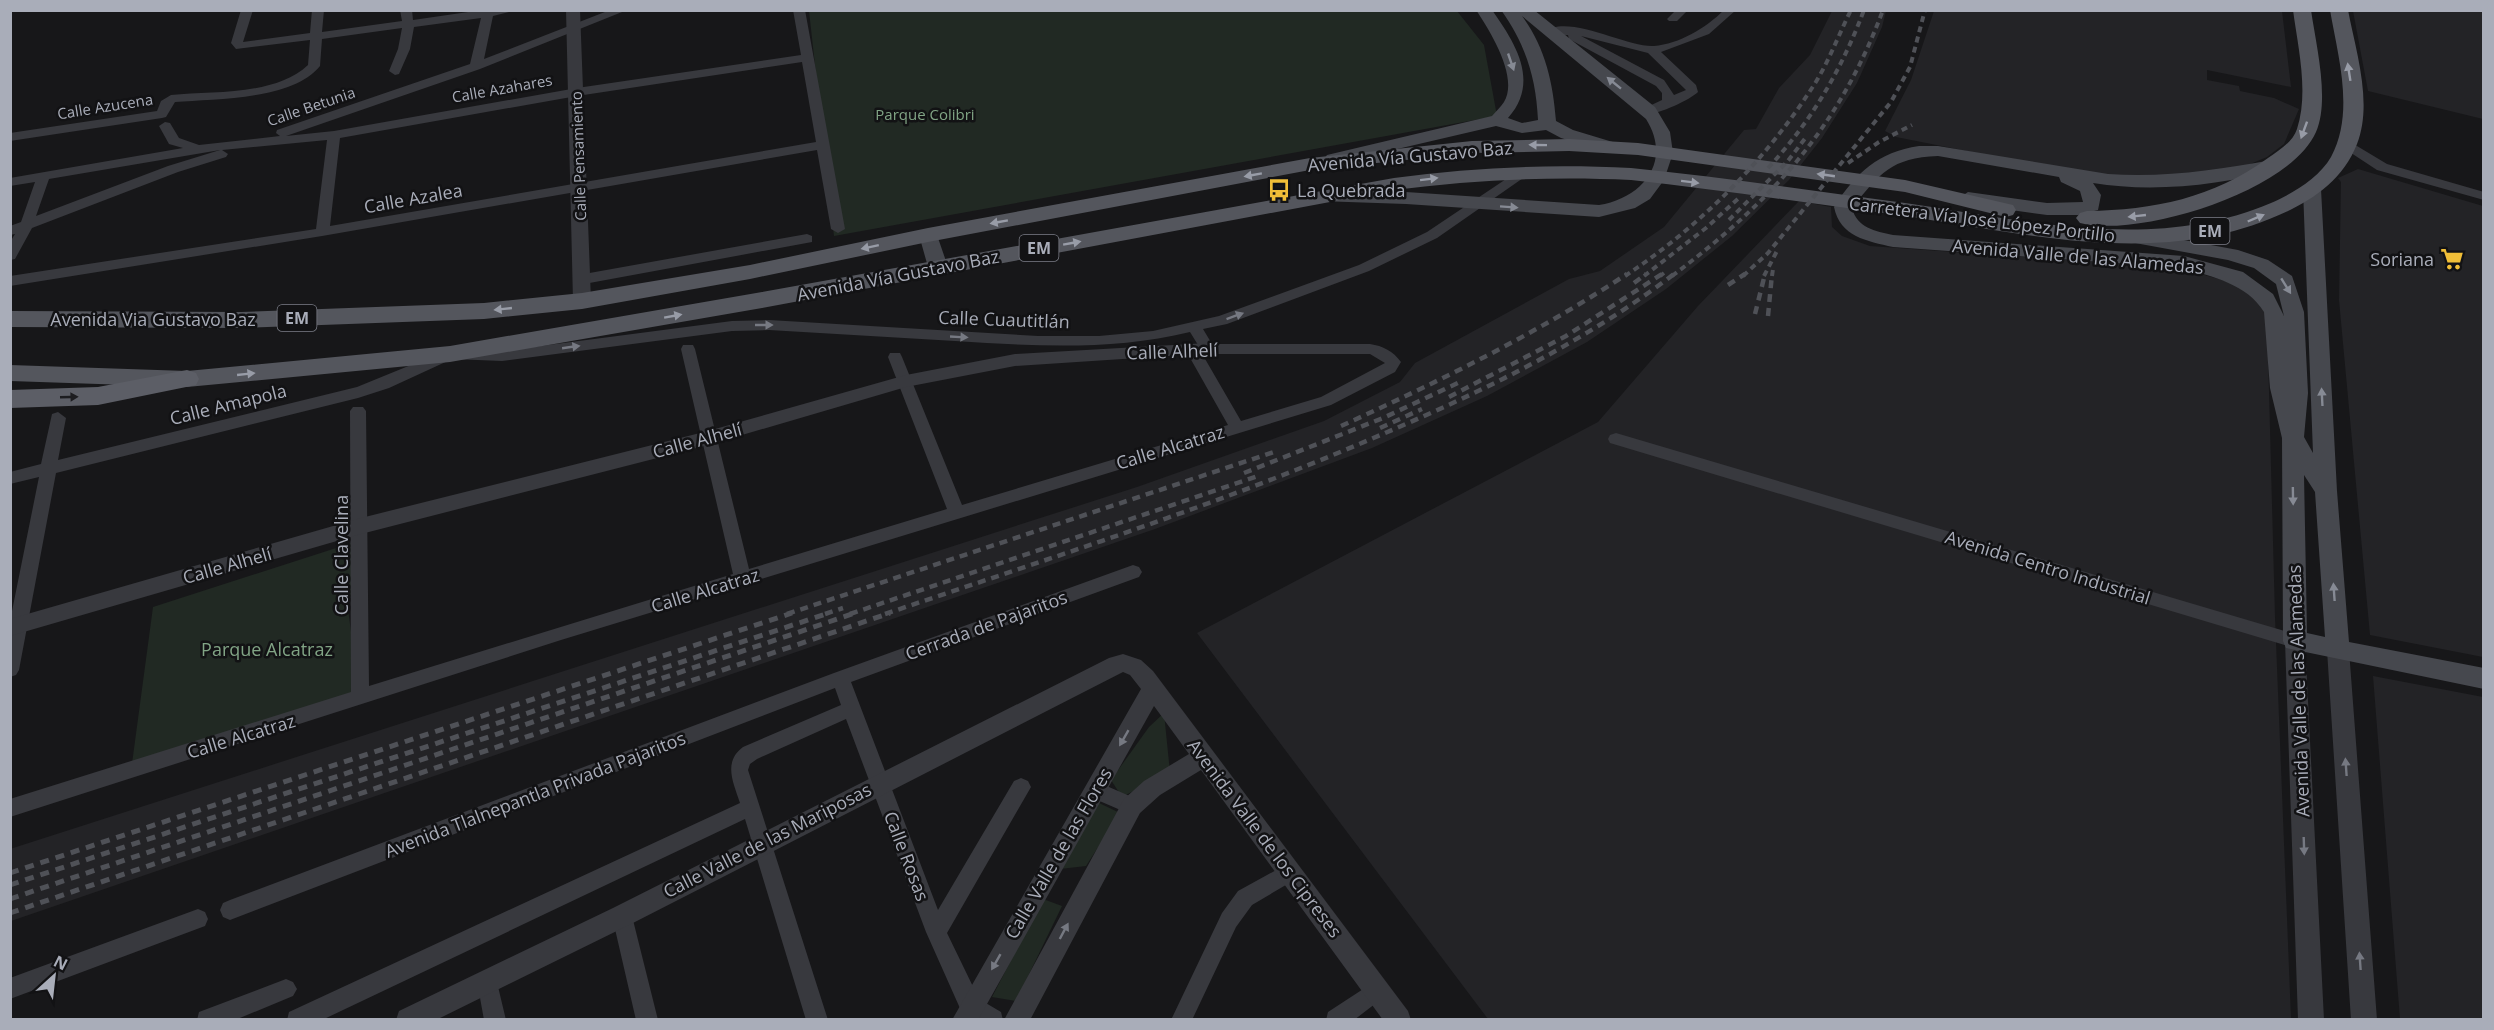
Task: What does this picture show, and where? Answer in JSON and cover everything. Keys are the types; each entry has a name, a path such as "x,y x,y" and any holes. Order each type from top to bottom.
{"highway":[{"path":"10,399 98,396 188,379"}],"main road":[{"path":"1484,10 1497,28 1516,78 1513,101 1498,120"},
{"path":"1509,10 1525,32 1538,61 1545,92 1546,123"},
{"path":"1325,197 1406,198 1599,211 1624,207 1642,197 1653,187 1666,156 1666,142 1662,127 1649,111 1556,32 1524,10"},
{"name":"Carretera Vía José López Portillo","path":"1632,174 2038,229 2135,237 2202,232 2243,223 2281,208 2312,189 2332,169 2347,144 2354,126 2352,90 2325,38 2302,10"},
{"name":"Carretera Vía José López Portillo","path":"1638,149 1905,186 2014,211 2068,218 2116,218 2173,212 2216,199 2272,166 2298,144 2307,129 2311,81 2325,38 2339,10"},
{"path":"1310,164 1498,120 1522,129 1538,128 1546,123"},
{"path":"1546,123 1567,134 1610,147"},
{"name":"Avenida Vía Gustavo Baz","path":"583,290 750,272 928,235 1310,164 1472,147 1527,145 1638,149"},
{"name":"Avenida Valle de las Alamedas","path":"2272,166 2207,178 2136,182 2108,180 1938,151 1900,153 1877,166 1843,207 1844,217 1852,227 1870,236 1893,241 2184,262 2236,277 2266,298 2274,312 2280,388 2293,438 2295,641"},
{"path":"1947,195 2053,209 2079,210 2091,206 2094,199 2084,184 1999,161"},
{"name":"Avenida Vía Gustavo Baz","path":"450,354 762,300 1394,184 1463,175 1632,174"},
{"path":"2312,189 2326,491 2338,650"},
{"path":"928,235 938,267"},
{"path":"2135,237 2231,254 2261,264 2285,281 2295,312 2298,393 2293,438 2326,491"},
{"name":"Avenida Via Gustavo Baz","path":"10,319 253,319 484,311 583,290"},
{"name":"EM","path":"10,373 188,379 450,354"},
{"name":"Avenida Centro Industrial","path":"2295,641 2484,679"}],"street":[{"path":"247,10 237,43 240,46 512,10"},
{"path":"316,37 318,10"},
{"path":"395,71 405,48 410,25 406,10"},
{"name":"Calle Pensamiento","path":"573,10 583,290"},
{"name":"Calle Betunia","path":"10,231 173,169 476,66 622,10"},
{"path":"799,10 838,229"},
{"path":"1673,19 1683,10"},
{"path":"1652,50 1698,37 1714,27 1731,10"},
{"path":"476,66 488,12"},
{"path":"1556,32 1577,31 1652,50 1692,88 1690,94 1649,111"},
{"path":"1556,32 1660,83 1668,93 1669,104"},
{"name":"Calle Azucena","path":"10,137 162,114 165,104 171,99 281,85 302,78 314,66 316,37"},
{"name":"Calle Azahares","path":"10,182 204,148 334,135 577,92 806,58"},
{"name":"Calle Azahares","path":"165,126 171,137 179,144 204,148"},
{"path":"322,232 334,135"},
{"path":"2347,144 2382,167 2484,196"},
{"name":"Calle Azalea","path":"10,281 322,232 822,145"},
{"name":"Calle Cuautitlán","path":"450,354 502,356 732,326 769,325 1038,341 1100,341 1153,336 1222,320 1364,268 1432,235 1521,174"},
{"path":"10,256 26,226 44,176"},
{"path":"583,290 807,239"},
{"path":"1194,326 1200,349 1236,426"},
{"path":"688,349 743,579"},
{"name":"Calle Alhelí","path":"15,627 361,526 708,438 906,381 1015,360 1200,349 1370,349 1380,351 1393,362"},
{"name":"Calle Amapola","path":"10,478 358,392 384,384 450,354"},
{"path":"895,357 957,513"},
{"name":"Calle Alcatraz","path":"10,808 360,699 561,633 1236,426 1326,401 1385,371 1393,362"},
{"name":"Calle Clavelina","path":"358,411 361,526 360,699"},
{"path":"10,670 15,627 58,418"},
{"name":"Avenida Centro Industrial","path":"1616,439 2295,641"},
{"name":"Cerrada de Pajaritos","path":"840,678 1133,572"},
{"name":"Avenida Valle de las Alamedas","path":"2295,641 2311,1020"},
{"path":"2338,650 2364,1020"},
{"name":"Avenida Valle de los Cipreses","path":"1127,662 1135,666 1153,687 1399,1020"},
{"name":"Calle Valle de las Mariposas","path":"408,1020 622,916 879,782 1116,664 1127,662"},
{"name":"Calle Rosas","path":"840,678 967,1013"},
{"name":"Avenida Tlalnepantla Privada Pajaritos","path":"230,910 840,678"},
{"name":"Calle Valle de las Flores","path":"967,1013 1153,687"},
{"path":"817,1020 739,770 742,759 750,753 850,709"},
{"path":"1016,1020 1132,806 1152,788 1204,756"},
{"path":"936,932 1022,787"},
{"path":"1095,790 1132,806"},
{"name":"Calle Valle de las Mariposas","path":"297,1020 751,807"},
{"path":"1181,1020 1234,913 1245,898 1289,872"},
{"path":"622,916 648,1020"},
{"path":"10,989 198,920"},
{"path":"488,981 495,1020"},
{"path":"207,1020 286,989"},
{"path":"1336,1020 1377,990"},
{"path":"967,1013 993,1020"}],"shaded area":[{"path":"1832,11 1886,11 1882,27 1857,83 1822,138 1789,180 1732,236 1666,289 1587,342 1487,396 1372,448 1155,529 11,921 10,849 1137,487 1324,421 1400,382 1415,363 1569,279 1600,271 1664,227 1744,130 1756,129 1779,88 1810,55"},
{"path":"1934,11 2282,11 2291,87 2207,70 2207,80 2239,86 2240,91 2274,98 2299,109 2284,144 2267,157 2236,170 2134,179 2053,168 1896,137 1885,131 1911,80"},
{"path":"2353,11 2483,11 2483,119 2368,91"},
{"path":"2358,169 2483,206 2483,657 2370,635 2339,300 2341,182 2338,178"},
{"path":"1799,201 1831,207 1832,227 1842,236 1870,246 2178,268 2234,283 2254,295 2267,316 2275,617 2291,1019 1488,1019 1197,633 1598,422 1698,306"},
{"path":"2373,676 2483,697 2483,1019 2400,1019"}],"green space":[{"name":"Parque Colibri","path":"809,11 1457,11 1484,45 1497,116 834,236"},
{"name":"Parque Alcatraz","path":"361,540 348,609 360,699 131,771 153,607"},
{"path":"1164,713 1170,772 1122,797 1111,780 1149,727"},
{"path":"1099,803 1120,813 1086,866 1060,869"},
{"path":"1043,899 1062,906 1016,1001 992,997"}],"railway":[{"path":"1625,276 1679,236 1704,214 1773,142 1818,79 1851,10"},
{"path":"1768,168 1798,132 1824,94 1846,53 1864,10"},
{"path":"1672,276 1741,219 1799,159 1846,91 1883,10"},
{"path":"1743,276 1768,253 1891,102 1910,67 1925,10"},
{"path":"1848,163 1879,142 1912,125"},
{"path":"1729,220 1787,162 1807,136"},
{"path":"1644,276 1706,228 1741,196"},
{"path":"1765,274 1778,249"},
{"path":"1772,276 1773,269"},
{"path":"1660,276 1664,273"},
{"path":"1341,426 1415,392 1523,337 1627,274"},
{"path":"1634,283 1646,274"},
{"path":"1449,397 1566,336 1662,274"},
{"path":"885,614 1199,506 1324,459 1385,433 1498,381 1571,342 1674,274"},
{"path":"1728,285 1745,274"},
{"path":"1755,314 1765,274"},
{"path":"1768,316 1772,274"},
{"path":"1244,473 1383,418 1460,382"},
{"path":"1380,428 1422,409"},
{"path":"787,614 1274,452"},
{"path":"850,614 1258,476"},
{"path":"825,614 843,608"},
{"path":"10,873 792,613"},
{"path":"10,885 829,613"},
{"path":"10,899 855,613"},
{"path":"10,913 890,613"}],"place":[{"name":"La Quebrada","path":"1279,190"},
{"name":"Soriana","path":"2452,259"}]}
